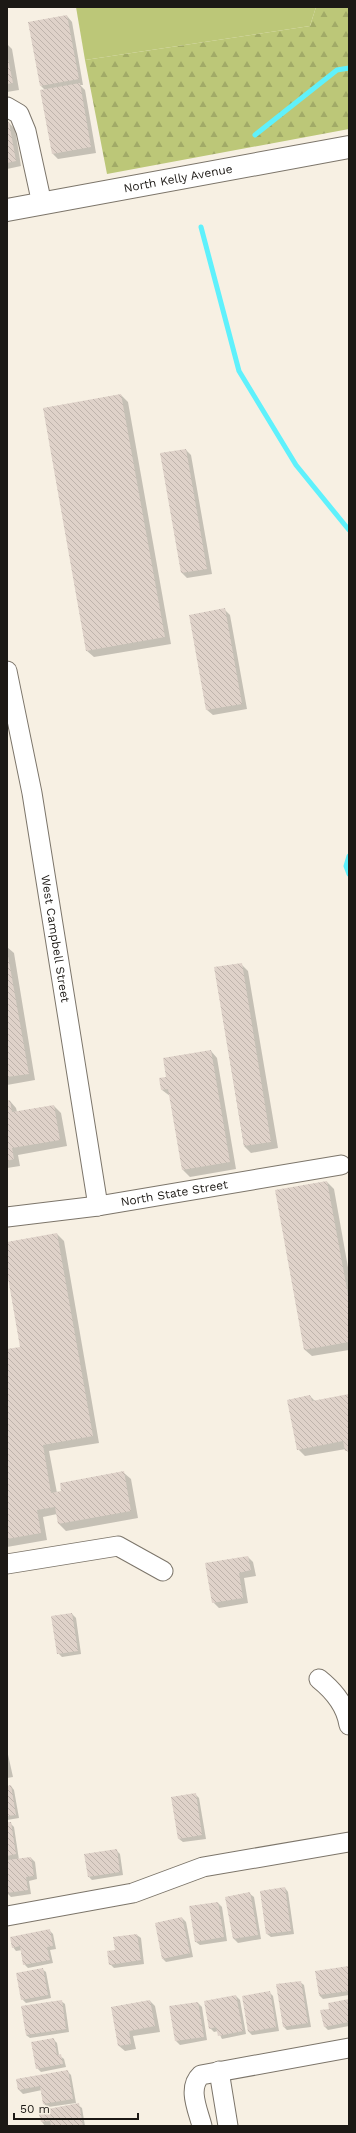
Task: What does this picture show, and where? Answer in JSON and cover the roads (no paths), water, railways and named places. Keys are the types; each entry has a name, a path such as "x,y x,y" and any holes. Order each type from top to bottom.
{"main road":[{"name":"North Kelly Avenue","path":"7,210 349,147"}],"street":[{"path":"7,107 19,114 26,131 42,204"},
{"name":"West Campbell Street","path":"7,671 32,793 98,1206"},
{"name":"North State Street","path":"7,1217 98,1206 341,1165"},
{"path":"7,1564 118,1546 163,1571"},
{"path":"319,1679 331,1689 341,1701 349,1725"},
{"path":"7,1916 109,1899 148,1889 203,1867 349,1842"},
{"path":"202,2126 193,2088 196,2080 201,2075 349,2048"},
{"path":"219,2071 228,2126"}],"waterway":[{"path":"255,135 337,70 349,68"},
{"path":"201,227 239,371 296,465 349,530"},
{"path":"349,856 346,866 349,874"}]}
